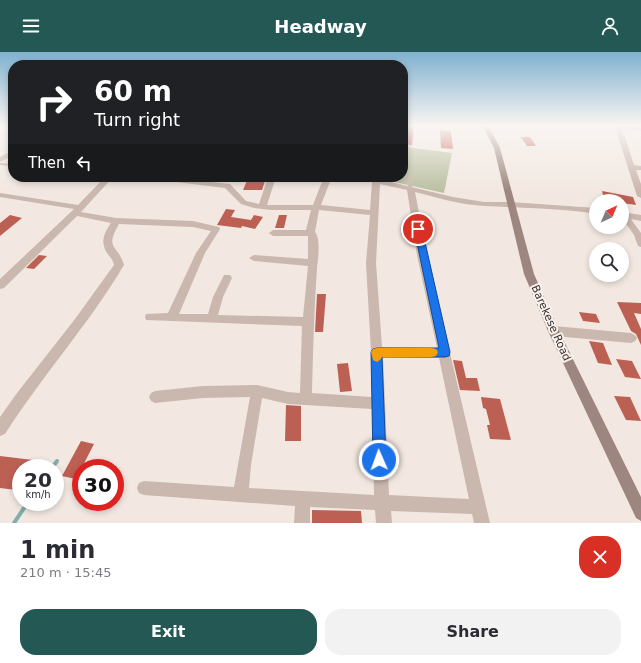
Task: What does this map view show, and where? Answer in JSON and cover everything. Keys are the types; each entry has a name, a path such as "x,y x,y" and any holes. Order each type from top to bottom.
{"main road":[{"name":"Barekese Road","path":"497,147 529,274 554,331 641,512"}],"street":[{"path":"624,147 641,196"},
{"path":"631,167 641,168"},
{"path":"0,285 78,210 104,182"},
{"path":"193,182 227,186 233,189 236,196 246,203 263,206 316,207 375,213"},
{"path":"263,206 270,182"},
{"path":"306,399 308,322 313,263 313,236 310,233 316,207 326,182"},
{"path":"376,182 372,263 377,352 377,403 384,523"},
{"path":"384,182 484,204 510,204 589,210"},
{"path":"411,189 422,255 445,352 482,523"},
{"path":"0,195 78,210 116,221 193,224 216,229 201,253 172,317"},
{"path":"629,217 641,218"},
{"path":"0,429 21,397 79,322 119,265 118,260 107,248 107,239 116,221"},
{"path":"629,223 638,235 641,244"},
{"path":"273,233 310,233"},
{"path":"254,258 313,263"},
{"path":"212,319 218,297 227,278"},
{"path":"150,316 308,322"},
{"path":"554,331 631,338"},
{"path":"377,352 445,352"},
{"path":"156,397 204,392 257,391 288,398 377,403"},
{"path":"241,494 244,465 257,391"},
{"path":"144,488 303,499 478,507"},
{"path":"302,523 303,499"}],"lane":[{"path":"408,178 411,189"}],"green space":[{"path":"408,147 452,153 444,193 394,182 408,182"}],"building":[{"path":"453,147 453,149 441,148"},
{"path":"246,182 265,182 262,190 243,190"},
{"path":"602,191 618,194 603,194"},
{"path":"629,196 633,197 636,205 629,204"},
{"path":"226,209 235,210 231,217 251,220 254,215 263,217 255,229 242,226 241,228 217,225"},
{"path":"10,215 22,218 0,236 0,223"},
{"path":"279,215 287,215 284,228 275,228"},
{"path":"39,255 47,256 34,269 26,268"},
{"path":"317,294 326,294 323,332 315,332"},
{"path":"617,302 641,303 641,314 634,313 641,329 641,345 636,334 631,331"},
{"path":"579,312 596,314 600,323 583,321"},
{"path":"589,341 603,343 612,365 598,363"},
{"path":"616,359 632,361 641,379 625,377"},
{"path":"453,360 462,361 466,378 477,378 480,391 460,390"},
{"path":"348,363 352,391 340,392 337,364"},
{"path":"614,396 630,397 641,421 626,420"},
{"path":"481,397 500,399 511,440 490,439 487,425 490,425 486,409 483,408"},
{"path":"286,405 301,406 301,441 285,441"},
{"path":"81,441 94,444 86,459 72,459 72,478 64,476 64,472"},
{"path":"0,456 25,459 12,459 12,490 0,488"},
{"path":"312,510 361,511 362,523 312,523"}],"waterway":[{"path":"14,523 22,511"}],"slow traffic":[{"path":"377,357 377,352 432,352"}],"route":[{"path":"379,460 377,352 445,352 422,255 418,229"}]}
